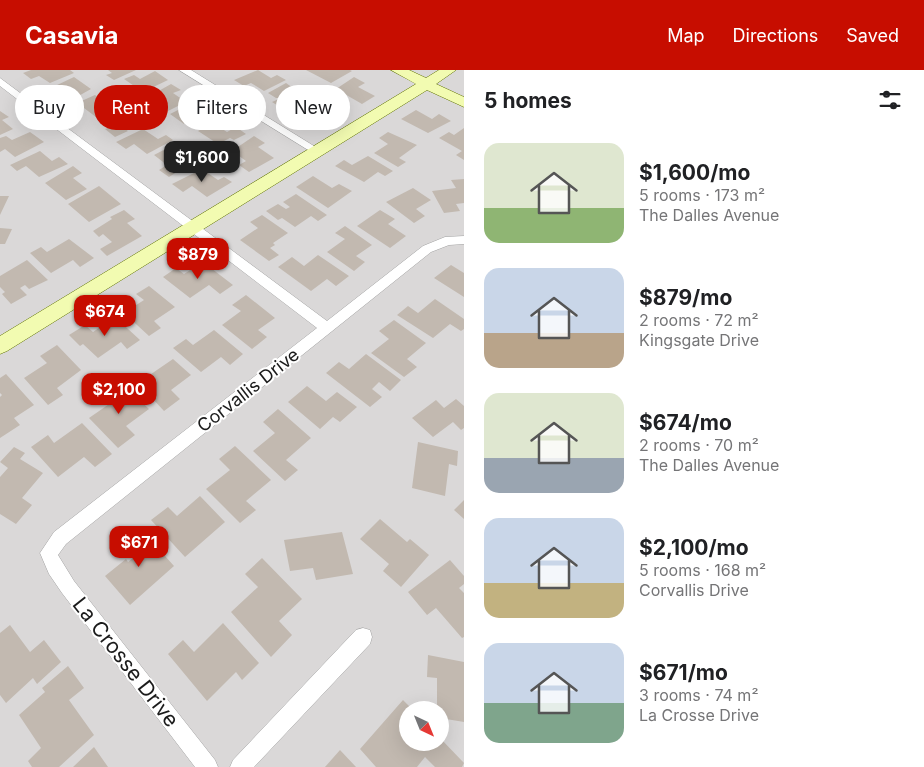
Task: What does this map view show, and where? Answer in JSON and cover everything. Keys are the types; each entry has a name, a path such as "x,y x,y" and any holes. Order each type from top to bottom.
{"street":[{"path":"184,70 317,151"},
{"path":"398,70 464,104"},
{"path":"0,346 449,70"},
{"path":"0,81 192,228 327,328"},
{"name":"Corvallis Drive","path":"49,554 60,538 427,249 440,242 460,240"},
{"name":"La Crosse Drive","path":"49,554 55,568 68,586 208,767"},
{"path":"240,767 363,637"}],"shaded area":[{"path":"0,70 464,70 464,767 0,767"}],"building":[{"path":"31,70 70,70 74,73 50,83 39,76 31,79 23,73"},
{"path":"108,70 136,70 114,80 106,75 112,73"},
{"path":"258,70 271,78 277,75 286,80 266,90 266,85 254,85 251,83 242,85 234,80"},
{"path":"306,70 350,70 352,71 331,83"},
{"path":"155,71 168,80 158,85 133,85 124,79 134,75 140,79"},
{"path":"74,77 91,89 84,93 84,85 57,85"},
{"path":"354,77 365,83 358,87 375,96 362,104 350,97 350,85 342,85"},
{"path":"171,84 178,88 178,91 173,93 178,96 178,106 168,111 168,86"},
{"path":"276,89 276,98 268,93"},
{"path":"94,95 94,116 84,108 84,100"},
{"path":"178,110 178,120 170,114"},
{"path":"416,110 432,119 439,114 451,121 428,133 401,119"},
{"path":"0,111 9,117 2,120 13,129 0,135"},
{"path":"464,128 464,160 456,155 462,151 439,138 449,132 454,135"},
{"path":"106,130 128,131 115,137"},
{"path":"141,130 144,130 158,139 166,135 173,140 147,154 134,144 126,149 116,142"},
{"path":"224,130 227,132 240,130 246,134 234,140 230,138 218,144 198,131"},
{"path":"30,132 44,142 15,157 5,149 0,152 0,138 6,136 12,140"},
{"path":"388,132 417,145 399,158 406,162 398,167 374,153 388,144 379,138"},
{"path":"254,136 265,143 258,147 274,158 249,172 239,165 246,161 232,151"},
{"path":"179,142 186,147 179,151 194,161 169,177 159,170 167,165 154,155"},
{"path":"40,151 52,161 59,157 68,164 39,177 26,166 17,171 10,165"},
{"path":"368,156 393,171 385,176 378,172 364,182 335,166 344,160 352,165"},
{"path":"73,166 82,173 73,178 87,189 66,200 45,183"},
{"path":"202,169 218,180 224,177 232,182 207,197 192,186 183,192 172,184"},
{"path":"313,176 332,188 339,184 352,191 328,208 296,187"},
{"path":"464,179 464,203 456,204 460,211 444,213 432,191 456,188 451,180"},
{"path":"99,186 121,204 89,222 68,204"},
{"path":"413,188 431,200 416,209 425,216 414,223 386,202"},
{"path":"296,194 327,215 318,221 311,216 295,227 282,218 278,220 266,211 278,204 286,209 290,207 283,202"},
{"path":"0,196 9,196 0,215"},
{"path":"124,210 135,219 127,223 142,236 107,256 100,249 112,242 103,234 99,237 93,231 112,219 110,217"},
{"path":"380,210 395,219 388,224 406,236 390,248 357,226"},
{"path":"262,215 288,233 273,243 275,245 270,248 279,255 269,261 240,240 258,228 250,222"},
{"path":"345,226 372,245 356,256 365,262 354,271 327,252 345,239 335,233"},
{"path":"0,228 12,229 5,244 0,244"},
{"path":"69,239 94,258 80,267 73,260 51,273 30,253 41,247 47,252"},
{"path":"318,255 349,276 336,286 327,279 311,291 278,267 292,257 304,266"},
{"path":"27,260 48,280 29,289 25,285 20,288 27,295 11,304 2,294 5,292 0,287 0,276"},
{"path":"203,262 233,285 220,294 209,285 190,298 163,277 176,268 184,274"},
{"path":"451,265 464,273 464,297 434,278"},
{"path":"149,286 175,307 154,321 161,328 149,336 124,313 144,300 136,294"},
{"path":"246,295 275,318 258,330 267,337 252,349 222,325 241,311 232,305"},
{"path":"435,299 464,319 464,329 461,331 450,324 433,338 397,315 408,306 418,313"},
{"path":"115,317 140,340 127,349 121,342 98,358 83,344 80,346 69,335 85,325 93,332"},
{"path":"394,320 426,343 407,359 417,367 404,377 371,353 389,339 379,331"},
{"path":"214,330 243,354 230,365 221,357 201,372 173,348 186,339 193,345"},
{"path":"57,345 81,370 57,388 63,395 48,405 24,378 47,363 40,356"},
{"path":"366,354 401,380 390,391 379,382 372,389 382,397 370,407 326,373 339,362 349,369"},
{"path":"173,359 191,375 171,390 180,399 164,411 138,383"},
{"path":"6,374 34,405 14,418 20,425 0,438 0,397 2,395 0,393 0,378"},
{"path":"122,383 149,409 126,426 135,435 118,448 89,418 115,400 108,393"},
{"path":"307,386 326,401 337,392 357,407 340,422 333,417 320,429 288,402"},
{"path":"456,399 464,406 464,428 461,430 453,422 433,437 412,418 436,400 444,408"},
{"path":"278,409 311,438 286,460 298,470 285,481 253,451 275,433 263,422"},
{"path":"82,423 112,454 95,467 84,457 58,477 31,447 48,435 54,443"},
{"path":"418,442 458,451 457,466 449,464 445,496 412,488"},
{"path":"235,446 271,480 246,501 256,510 240,523 206,489 230,470 219,459"},
{"path":"14,447 25,453 20,459 43,473 22,498 32,505 16,524 0,514 0,477 8,468 0,462"},
{"path":"200,496 225,522 185,557 151,520 168,507 177,516"},
{"path":"464,500 464,519 454,510"},
{"path":"380,519 407,542 410,539 429,555 401,587 383,571 389,564 360,539"},
{"path":"140,528 174,566 130,605 105,576 126,559 128,562 137,555 125,541"},
{"path":"342,532 353,574 316,580 313,568 290,571 284,540"},
{"path":"262,558 302,599 279,621 292,635 271,657 231,612 258,587 245,574"},
{"path":"450,560 464,576 464,584 459,588 464,593 464,637 462,638 436,608 427,615 408,592"},
{"path":"223,623 259,663 242,680 236,672 207,701 168,654 183,640 194,652"},
{"path":"10,625 30,652 44,640 61,662 37,684 33,678 6,703 0,695 0,633"},
{"path":"428,655 464,662 464,722 449,720 449,701 437,701 437,678 427,677"},
{"path":"68,666 84,688 69,700 94,735 59,767 32,767 28,761 41,748 19,715 45,692 42,688"},
{"path":"399,705 399,751 449,751 449,747 464,763 462,767 435,767 425,757 417,767 376,767 360,749"},
{"path":"94,747 108,767 73,767"},
{"path":"340,750 356,767 325,767"}]}
